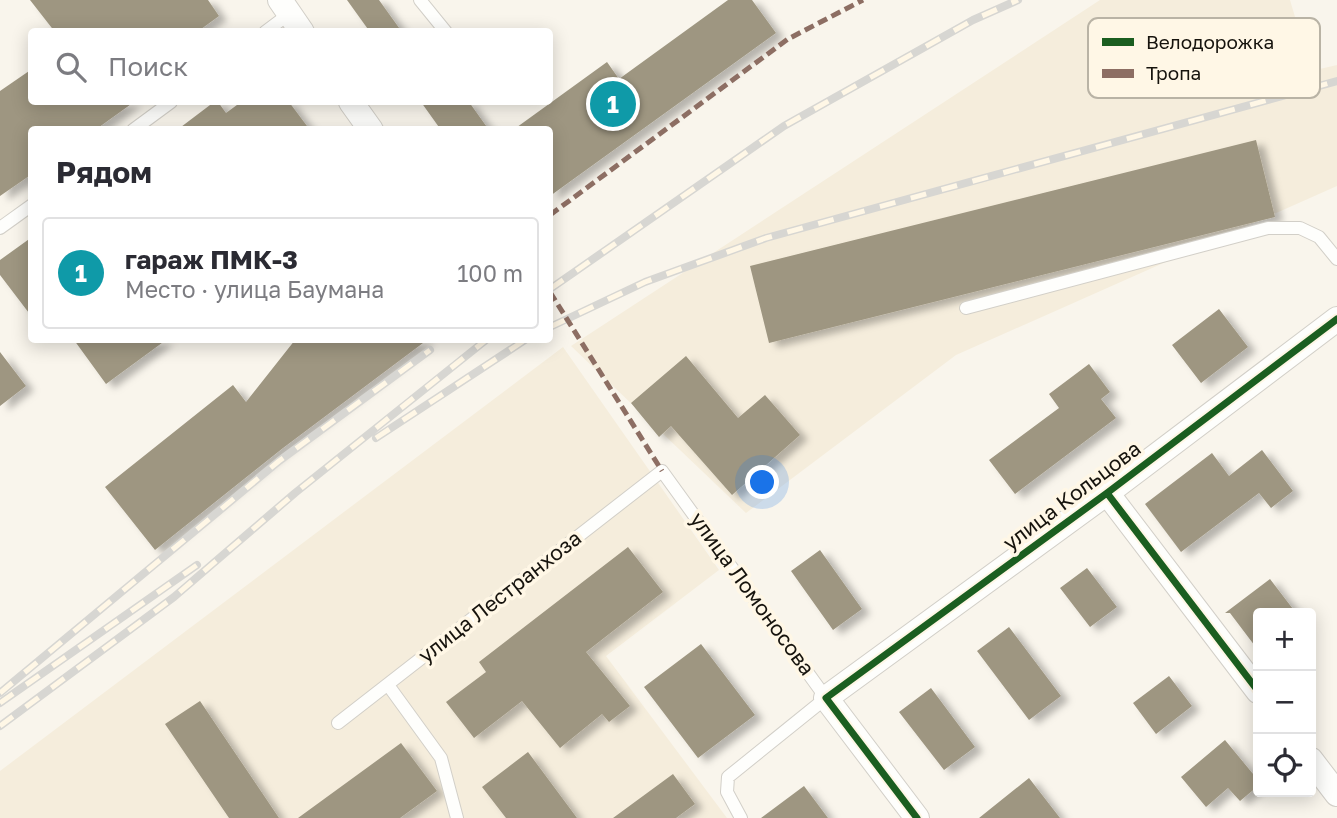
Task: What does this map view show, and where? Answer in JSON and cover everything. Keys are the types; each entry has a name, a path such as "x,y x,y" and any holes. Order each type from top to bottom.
{"street":[{"path":"353,105 368,126"},
{"name":"улица Кольцова","path":"827,698 1107,493 1337,319"},
{"path":"1107,493 1253,684"},
{"name":"улица Ломоносова","path":"827,698 918,818"},
{"path":"1316,767 1337,794"}],"lane":[{"path":"420,0 443,28"},
{"path":"271,28 290,15"},
{"path":"138,126 167,105"},
{"path":"0,228 28,208"},
{"path":"966,308 1268,228 1300,229 1319,237 1337,260"},
{"name":"улица Лестранхоза","path":"338,723 662,471"},
{"name":"улица Ломоносова","path":"662,471 827,698"},
{"path":"388,685 442,758 457,818"},
{"path":"741,818 727,792 728,777 827,698"}],"shaded area":[{"path":"1100,0 1290,0 1295,18 1088,18 1088,98 1320,98 1320,69 1337,65 1337,186 956,355 746,513 571,346"},
{"path":"563,347 719,570 606,656 727,818 0,818 0,771"}],"building":[{"path":"30,0 208,0 219,16 202,28 52,28"},
{"path":"347,0 379,0 399,28 367,28"},
{"path":"728,0 752,0 776,33 553,194 553,126 519,126 548,105 553,105 553,101 607,62 619,79"},
{"path":"28,72 28,105 130,105 101,126 28,126 28,177 0,196 0,91"},
{"path":"210,105 220,105 226,113 237,105 291,105 307,126 182,126"},
{"path":"423,105 471,105 486,126 438,126"},
{"path":"1256,140 1275,217 769,343 750,266"},
{"path":"28,240 28,312 0,275 0,260"},
{"path":"1219,309 1248,347 1201,383 1172,345"},
{"path":"76,343 162,343 106,384"},
{"path":"293,343 423,343 283,448 155,550 105,487 233,385 246,402"},
{"path":"0,352 26,386 0,406"},
{"path":"686,356 738,418 765,395 800,435 732,495 671,426 659,437 631,403"},
{"path":"1089,364 1110,392 1101,399 1116,418 1015,494 989,460 1059,408 1049,394"},
{"path":"1262,450 1293,491 1271,508 1259,493 1181,552 1145,504 1212,453 1229,476"},
{"path":"628,547 663,592 586,652 630,706 609,722 602,714 560,748 522,701 474,738 446,702 486,672 479,662"},
{"path":"820,550 862,609 833,630 791,571"},
{"path":"1087,568 1117,607 1090,627 1060,588"},
{"path":"1270,579 1292,608 1253,608 1253,643 1230,613 1225,613"},
{"path":"1009,627 1061,696 1029,720 977,651"},
{"path":"701,644 755,715 698,758 644,687"},
{"path":"1169,676 1192,706 1156,734 1133,703"},
{"path":"931,688 975,747 944,770 899,712"},
{"path":"200,701 279,818 229,818 165,724"},
{"path":"1225,740 1253,774 1253,790 1240,801 1228,788 1206,807 1181,777"},
{"path":"401,743 437,791 400,818 298,818"},
{"path":"528,752 577,818 506,818 482,787"},
{"path":"673,774 695,804 676,818 613,818"},
{"path":"1029,778 1060,818 979,818"},
{"path":"804,786 828,818 761,818"}],"railway":[{"path":"553,287 784,126 973,20 1018,0"},
{"path":"1320,86 1337,81"},
{"path":"553,326 645,282 766,238 1275,98"},
{"path":"0,726 174,597 295,493 482,343"},
{"path":"376,438 520,343"},
{"path":"0,693 279,461 430,350"},
{"path":"0,703 197,565"}],"marked path":[{"path":"553,213 788,39 863,0"},
{"path":"553,297 662,471"}],"cycle path":[{"path":"917,818 826,698 1107,493 1337,319"},
{"path":"1107,493 1253,684"}],"place":[{"name":"гараж ПМК-3","path":"613,104"}]}
